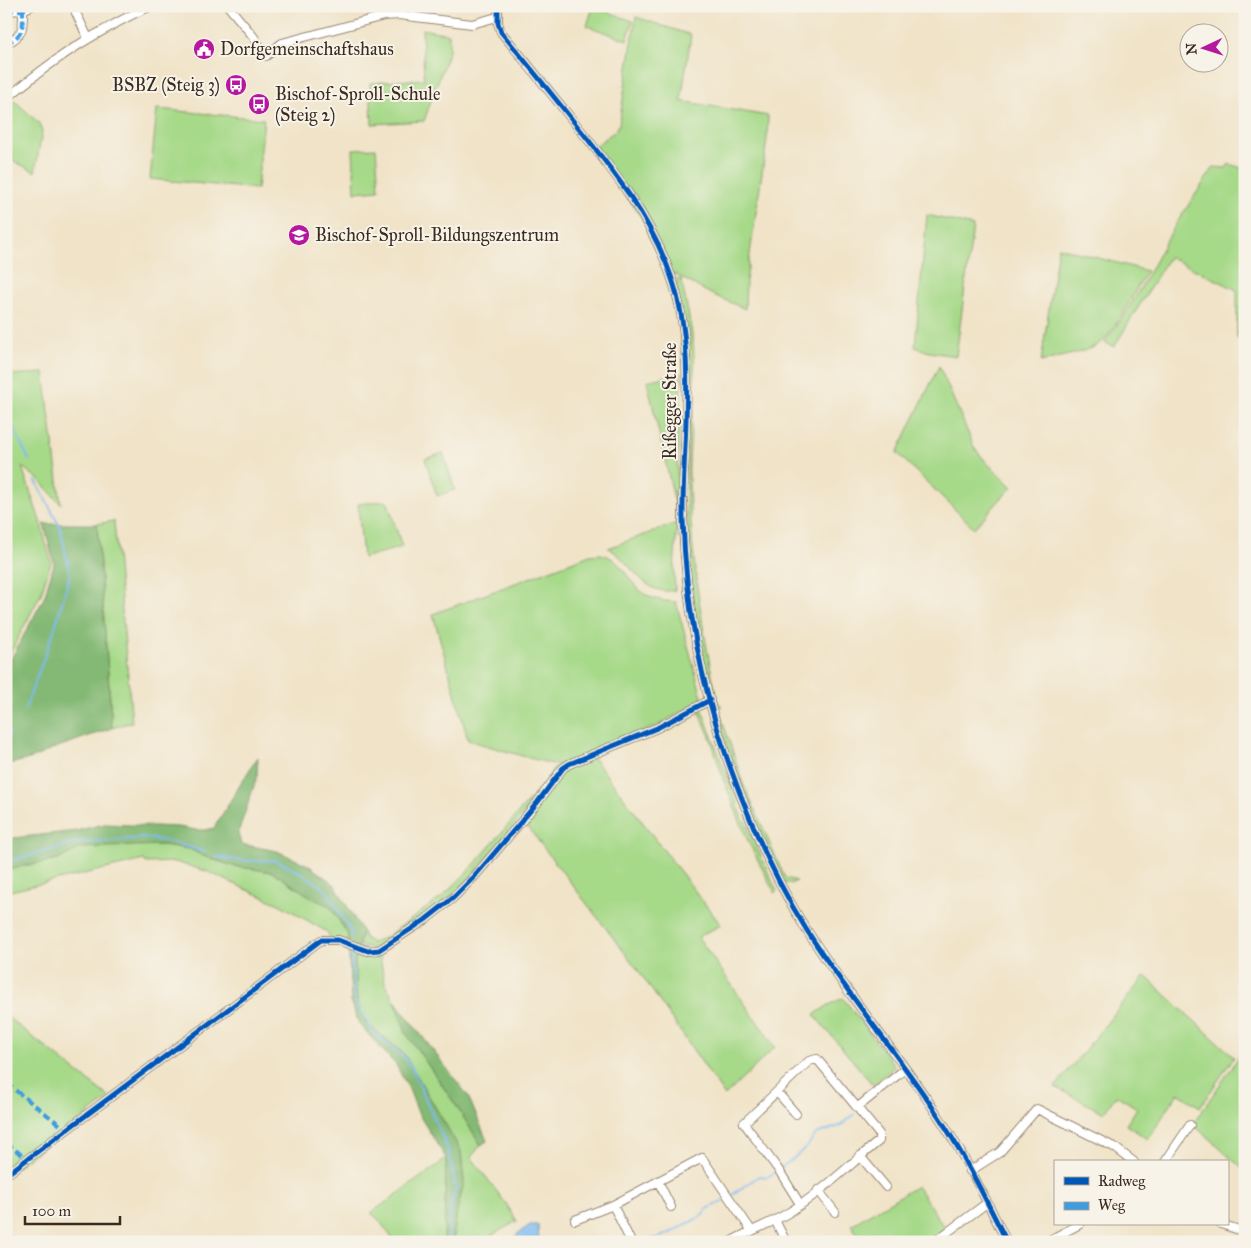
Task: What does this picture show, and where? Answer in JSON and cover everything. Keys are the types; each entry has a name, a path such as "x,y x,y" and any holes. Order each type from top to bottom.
{"street":[{"path":"6,11 23,10 31,6"},
{"path":"75,6 76,13 88,38"},
{"path":"6,99 57,58 88,38 132,14 152,6"},
{"path":"228,6 253,36 266,56 282,43 384,16 399,15 472,24 497,17 498,6"},
{"path":"6,44 14,40 21,33 23,10"},
{"name":"Rißegger Straße","path":"497,17 502,32 594,147 634,202 653,234 673,281 682,325 686,372 683,479 686,579 690,612 710,700 735,780 752,822 784,890 805,928 848,992 939,1117 1007,1242"},
{"path":"6,1175 321,940 338,940 368,951 379,950 424,920 453,898 474,877 537,803 563,768 657,728 710,700"},
{"path":"730,1242 751,1230 775,1220 800,1204 879,1141 879,1134 817,1059 809,1061 744,1123 780,1172 800,1204"},
{"path":"858,1107 905,1069"},
{"path":"777,1092 796,1114"},
{"path":"970,1172 1000,1152 1037,1109 1114,1146 1132,1160"},
{"path":"1166,1160 1190,1125"},
{"path":"860,1156 886,1187"},
{"path":"574,1220 613,1205 702,1158 751,1230"},
{"path":"658,1181 671,1207"},
{"path":"818,1190 835,1212"},
{"path":"934,1242 987,1204"},
{"path":"613,1205 631,1242"},
{"path":"775,1220 786,1242"},
{"path":"1046,1242 1076,1226"},
{"path":"1227,1226 1245,1232"}],"green space":[{"path":"593,7 633,21 627,40 587,26"},
{"path":"636,17 691,35 681,101 768,116 767,139 746,281 745,309 670,273 653,234 594,147 615,131 619,124"},
{"path":"422,29 449,34 449,50 424,121 372,124 370,83 424,79"},
{"path":"12,101 16,102 39,123 42,132 35,172 6,157 6,106"},
{"path":"157,109 264,119 257,189 150,179"},
{"path":"376,148 379,190 355,192 353,149"},
{"path":"1229,164 1245,169 1245,344 1237,337 1237,290 1169,257 1114,347 1104,342 1130,306 1172,231 1214,167 1226,168"},
{"path":"927,215 973,226 956,356 929,352 915,347"},
{"path":"1058,247 1147,271 1116,324 1101,342 1094,347 1075,354 1041,362"},
{"path":"681,279 690,323 694,357 689,470 692,540 698,595 707,649 718,703 722,706 718,707 714,705 697,629 690,570 686,512 688,410 676,284 677,280"},
{"path":"939,366 975,449 1012,487 974,528 897,453"},
{"path":"44,373 61,504 37,478 22,467 51,562 41,594 6,661 6,375"},
{"path":"681,373 677,484 679,521 647,381"},
{"path":"443,453 455,490 437,496 425,459"},
{"path":"385,501 388,503 402,547 363,558 358,504"},
{"path":"114,521 132,722 112,728 97,524"},
{"path":"677,523 674,571 675,590 664,591 646,583 608,548"},
{"path":"44,524 97,524 112,728 52,749 33,758 6,765 6,668 44,598 54,564"},
{"path":"601,554 608,556 619,564 636,587 646,595 658,600 676,602 702,697 701,701 655,727 563,765 529,758 468,740 433,614 590,555"},
{"path":"701,707 741,813 777,891 775,893 748,841 723,779 711,739 698,709"},
{"path":"719,711 744,785 785,878 797,881 790,884 783,883 765,848 738,781 717,715"},
{"path":"592,756 721,925 698,937 775,1047 725,1096 638,970 523,821 564,770"},
{"path":"258,757 257,777 238,833 241,844 277,851 308,865 334,884 362,931 355,961 357,1001 366,1023 404,1054 461,1151 464,1182 457,1211 453,1242 444,1242 446,1158 419,1115 409,1089 396,1065 359,1024 351,1002 348,935 330,906 314,899 273,872 233,866 203,856 190,849 164,845 80,848 58,860 6,871 6,842 14,838 76,831 104,824 178,827 196,830 214,828"},
{"path":"553,768 558,771 555,776 472,875 449,898 421,920 376,949 359,945 362,931 365,938 372,943 386,937 442,897 473,866 549,777"},
{"path":"164,845 190,849 203,856 233,866 273,872 314,899 330,906 348,935 348,942 331,939 327,932 281,905 206,871 175,862 146,863 144,860 6,892 6,871 58,860 80,848"},
{"path":"358,947 379,953 385,983 395,1001 406,1033 481,1145 471,1157 517,1221 480,1242 453,1242 457,1211 464,1182 461,1151 404,1054 366,1023 357,1001 355,961"},
{"path":"1145,976 1234,1057 1200,1107 1178,1093 1148,1139 1126,1125 1137,1108 1116,1095 1104,1113 1055,1087"},
{"path":"843,998 895,1066 873,1085 814,1015"},
{"path":"395,1001 468,1096 487,1141 481,1145 406,1033"},
{"path":"6,1016 110,1098 6,1175"},
{"path":"1245,1048 1245,1171 1195,1126 1195,1121"},
{"path":"446,1159 444,1242 395,1242 378,1219 371,1213"},
{"path":"917,1186 946,1230 930,1242 863,1242 851,1225"}],"water":[{"path":"530,1225 538,1225 539,1242 513,1242 517,1234"}],"waterway":[{"path":"6,412 29,460"},
{"path":"25,709 54,631 70,574 60,527 36,481"},
{"path":"6,739 10,732"},
{"path":"6,862 76,843 144,838 168,841 205,852"},
{"path":"216,857 248,861 276,860 303,874 325,889 351,932 351,936"},
{"path":"351,953 355,1002 374,1033 404,1057 413,1070 447,1147 456,1188 451,1205 448,1242"},
{"path":"781,1168 806,1148 816,1134 840,1126 855,1114"},
{"path":"733,1194 759,1176 767,1177 774,1173"},
{"path":"637,1242 658,1238 670,1233 700,1217 706,1210 724,1200"},
{"path":"613,1242 620,1242"}],"marked path":[{"path":"6,11 23,10 31,6"},
{"path":"6,44 19,34 23,22 23,10"},
{"path":"6,1083 63,1127"},
{"path":"6,1143 22,1155"}],"cycle path":[{"path":"498,6 498,23 501,32 616,176 642,214 663,255 671,276 684,334 686,365 687,396 683,518 684,549 691,612 710,704 729,764 745,806 763,848 794,910 838,977 949,1132 1007,1242"},
{"path":"6,1175 321,940 338,940 368,951 379,950 425,920 453,898 474,877 537,803 563,768 657,728 710,700"}],"place":[{"name":"Dorfgemeinschaftshaus","path":"204,49"},
{"name":"BSBZ (Steig 3)","path":"236,85"},
{"name":"Bischof-Sproll-Schule (Steig 2)","path":"259,104"},
{"name":"Bischof-Sproll-Bildungszentrum","path":"299,235"}]}
